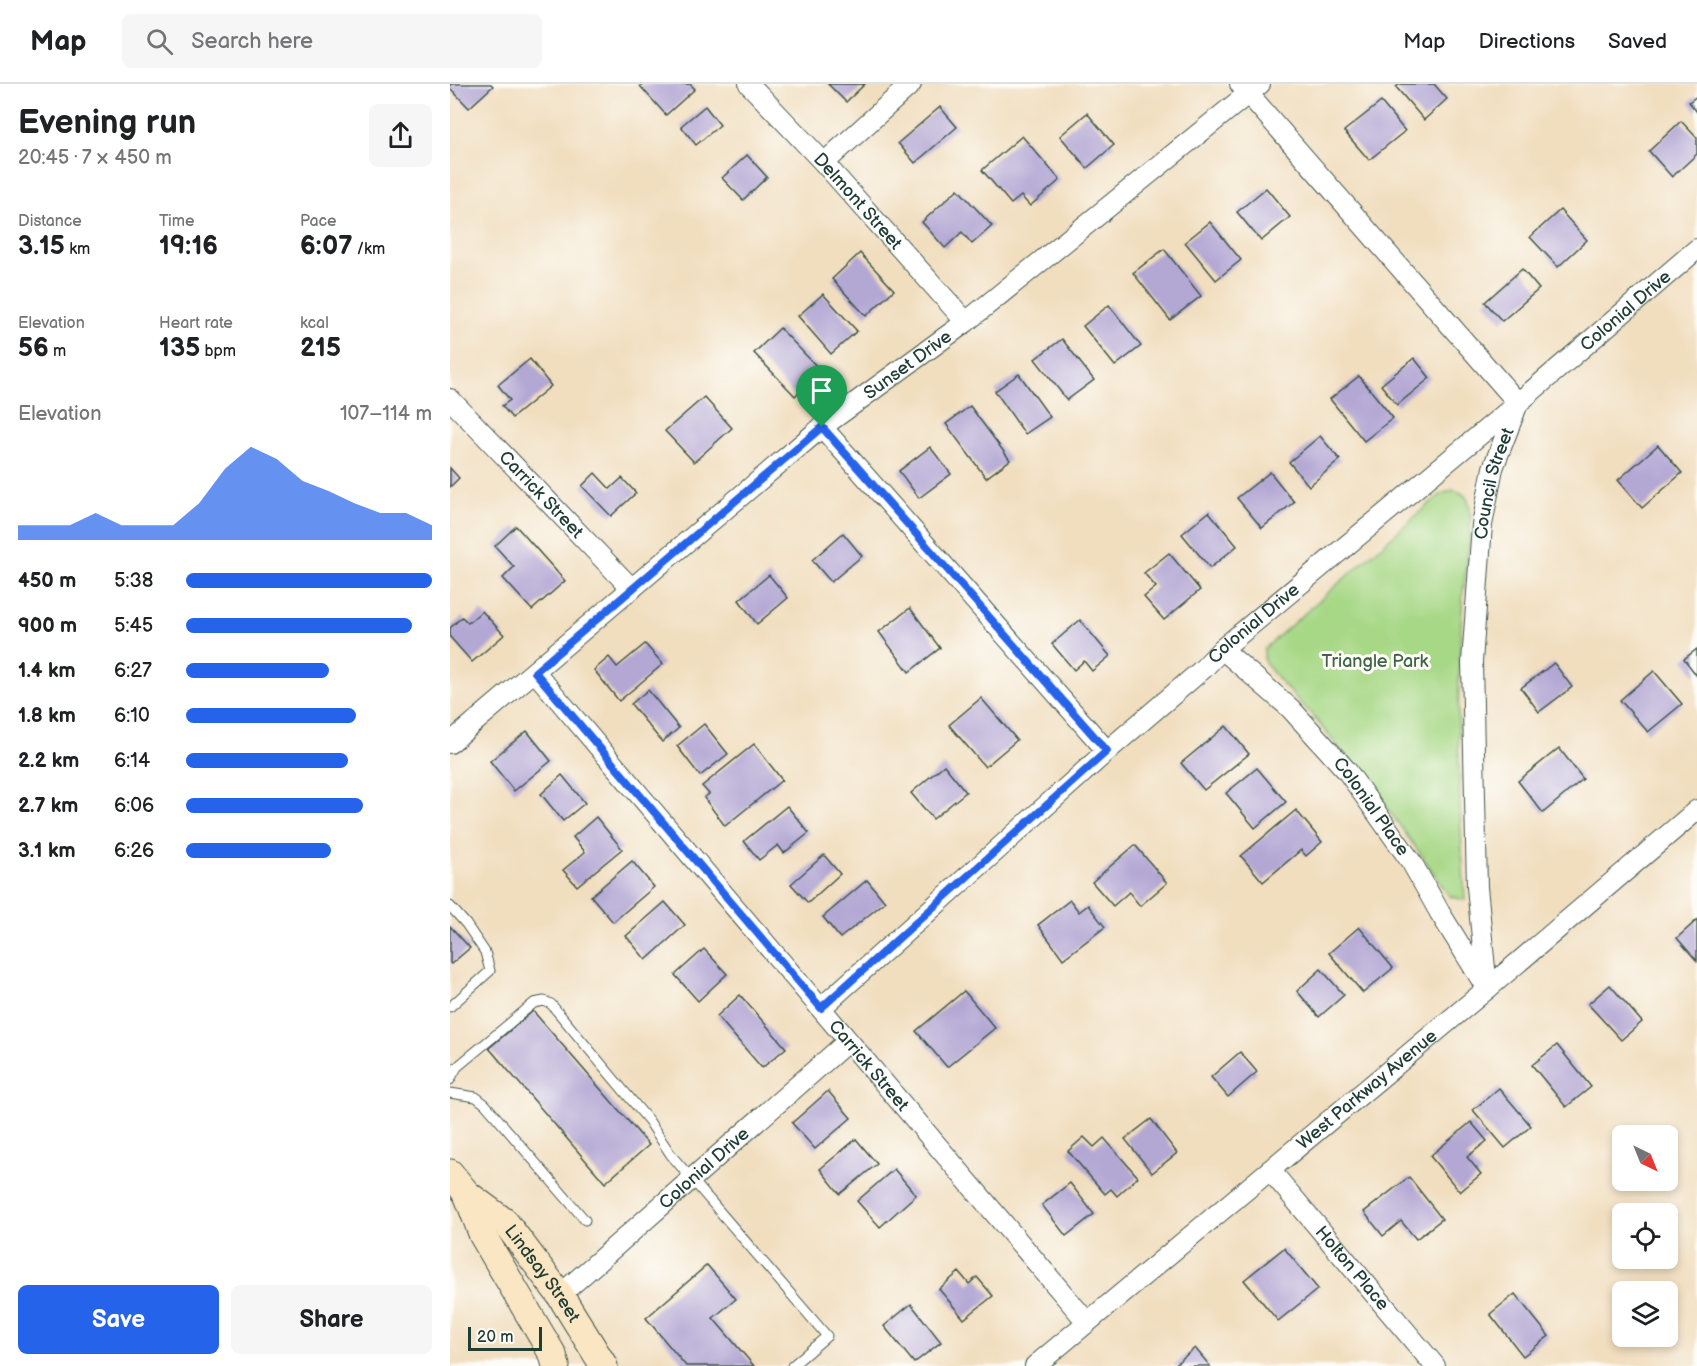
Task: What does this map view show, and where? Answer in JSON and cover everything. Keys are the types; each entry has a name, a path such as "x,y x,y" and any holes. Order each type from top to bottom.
{"main road":[{"name":"Lindsay Street","path":"450,1173 467,1194 505,1222 560,1295 604,1366"},
{"name":"Lindsay Street","path":"467,1194 483,1236 553,1355 556,1366"}],"street":[{"name":"Delmont Street","path":"749,84 824,163 966,322"},
{"path":"824,163 911,84"},
{"name":"Sunset Drive","path":"450,743 822,427 966,322 1249,87"},
{"name":"Council Street","path":"1249,87 1518,404 1493,468 1482,525 1472,662 1477,887 1487,989"},
{"name":"Colonial Drive","path":"821,1008 1107,751 1203,669 1222,649 1518,404 1697,249"},
{"name":"Carrick Street","path":"450,399 632,590"},
{"path":"822,427 1107,751"},
{"name":"Colonial Place","path":"1222,649 1290,708 1347,771 1412,863 1487,989"},
{"name":"Carrick Street","path":"535,672 1087,1322"},
{"name":"West Parkway Avenue","path":"1035,1366 1487,989 1697,810"},
{"name":"Colonial Drive","path":"560,1295 848,1042"},
{"name":"Holton Place","path":"1270,1170 1435,1366"}],"lane":[{"path":"450,906 466,924 485,952 490,971 450,1007"},
{"path":"585,1220 485,1104 476,1096 450,1093 450,1082 457,1067 534,1003 544,1001 551,1004 649,1121 671,1155 827,1336 792,1366"}],"green space":[{"name":"Triangle Park","path":"1453,490 1465,496 1470,512 1470,535 1463,594 1458,709 1465,900 1449,896 1374,790 1264,661 1264,649 1429,504 1442,494"}],"building":[{"path":"450,84 491,84 493,86 469,108 450,88"},
{"path":"643,84 690,84 695,89 666,115 640,86"},
{"path":"828,84 865,84 846,102"},
{"path":"1400,84 1434,84 1447,99 1424,120 1396,87"},
{"path":"1697,96 1697,112 1689,102"},
{"path":"1381,102 1405,131 1369,160 1344,131"},
{"path":"705,106 720,125 696,145 681,126"},
{"path":"940,107 957,127 915,163 898,143"},
{"path":"1087,113 1114,145 1087,168 1060,136"},
{"path":"1681,121 1697,138 1697,154 1672,177 1649,151"},
{"path":"1022,136 1060,180 1030,206 1021,196 1011,204 982,170"},
{"path":"747,155 767,177 743,200 722,178"},
{"path":"1266,188 1290,217 1261,241 1237,212"},
{"path":"958,189 992,226 972,244 962,232 945,248 922,222"},
{"path":"1560,210 1587,240 1558,267 1530,237"},
{"path":"1210,222 1241,260 1216,280 1185,242"},
{"path":"1164,249 1201,296 1170,320 1133,273"},
{"path":"860,253 894,290 866,316 832,279"},
{"path":"1522,269 1539,289 1502,321 1485,302"},
{"path":"823,294 857,331 831,354 798,316"},
{"path":"1109,305 1141,346 1115,366 1083,326"},
{"path":"780,328 821,371 795,396 754,353"},
{"path":"1062,339 1094,380 1067,400 1035,359"},
{"path":"1414,358 1430,378 1397,405 1381,385"},
{"path":"530,359 551,386 512,418 502,406 510,400 498,385"},
{"path":"1019,374 1050,417 1025,434 995,391"},
{"path":"1359,376 1393,418 1364,441 1330,399"},
{"path":"704,397 732,428 694,462 665,431"},
{"path":"970,406 1010,460 986,478 946,424"},
{"path":"1320,436 1340,460 1309,486 1289,462"},
{"path":"1658,445 1682,473 1642,508 1618,480"},
{"path":"930,447 951,474 919,498 899,471"},
{"path":"450,468 459,478 450,487"},
{"path":"1270,472 1294,502 1262,528 1237,498"},
{"path":"595,473 610,489 622,478 636,493 611,516 582,486"},
{"path":"1209,512 1237,546 1210,568 1182,534"},
{"path":"516,526 565,581 532,610 503,578 514,567 495,546"},
{"path":"843,533 862,556 831,582 812,560"},
{"path":"1169,553 1200,590 1164,620 1144,597 1156,587 1144,573"},
{"path":"769,575 788,598 757,624 739,600"},
{"path":"910,608 940,648 909,672 879,632"},
{"path":"482,611 504,635 472,662 450,637 450,628 462,617 468,623"},
{"path":"1080,620 1110,656 1092,671 1084,661 1074,670 1052,644"},
{"path":"645,644 663,664 619,701 594,670 609,657 617,667"},
{"path":"1697,649 1697,676 1684,659"},
{"path":"1554,663 1572,687 1539,712 1521,688"},
{"path":"1654,671 1682,704 1648,732 1620,700"},
{"path":"648,690 679,728 662,742 631,704"},
{"path":"981,698 1017,740 985,767 949,725"},
{"path":"704,724 728,754 700,776 677,746"},
{"path":"1226,726 1249,754 1204,790 1181,763"},
{"path":"527,731 551,761 514,791 490,761"},
{"path":"754,744 782,780 725,826 704,798 709,794 702,786"},
{"path":"1559,748 1583,779 1543,813 1518,781"},
{"path":"944,765 966,792 933,819 911,793"},
{"path":"1257,768 1286,802 1255,828 1226,793"},
{"path":"562,775 585,803 563,821 541,794"},
{"path":"787,806 809,833 784,853 778,845 759,860 744,841"},
{"path":"1296,810 1322,842 1306,856 1301,850 1263,882 1241,856"},
{"path":"596,817 622,849 577,886 563,870 585,852 573,837"},
{"path":"1135,845 1167,883 1140,906 1129,892 1113,906 1092,882"},
{"path":"824,855 840,874 808,903 791,884"},
{"path":"632,861 654,887 613,922 591,896"},
{"path":"867,880 885,902 840,938 823,917"},
{"path":"1070,900 1079,912 1088,905 1105,927 1063,959 1038,925"},
{"path":"665,902 685,925 646,960 626,936"},
{"path":"1697,920 1697,961 1677,938"},
{"path":"450,926 470,948 451,964 450,963"},
{"path":"1359,927 1393,968 1363,993 1329,953"},
{"path":"704,949 727,974 698,1001 675,975"},
{"path":"1321,969 1344,995 1319,1017 1297,991"},
{"path":"1610,985 1642,1022 1621,1040 1588,1004"},
{"path":"964,991 995,1028 947,1067 916,1031"},
{"path":"740,995 786,1048 762,1068 717,1016"},
{"path":"533,1011 649,1145 605,1183 489,1048"},
{"path":"1557,1045 1591,1087 1566,1107 1532,1065"},
{"path":"1240,1052 1257,1072 1228,1097 1211,1077"},
{"path":"1499,1088 1531,1126 1505,1148 1473,1110"},
{"path":"828,1091 851,1118 815,1149 792,1123"},
{"path":"1151,1119 1177,1153 1152,1173 1125,1139"},
{"path":"1471,1122 1487,1141 1467,1157 1481,1174 1460,1192 1430,1156"},
{"path":"1084,1137 1094,1147 1104,1138 1138,1177 1117,1196 1111,1189 1105,1194 1068,1151"},
{"path":"856,1139 877,1164 840,1194 820,1169"},
{"path":"894,1169 916,1195 880,1227 857,1201"},
{"path":"1409,1177 1442,1219 1416,1239 1401,1221 1383,1236 1364,1212"},
{"path":"1070,1183 1094,1214 1066,1236 1042,1205"},
{"path":"1284,1248 1318,1289 1278,1321 1244,1280"},
{"path":"707,1265 736,1299 713,1318 754,1366 686,1366 646,1318"},
{"path":"959,1272 969,1284 977,1277 993,1296 964,1319 939,1289"},
{"path":"1515,1294 1549,1336 1523,1356 1490,1314"},
{"path":"911,1304 941,1342 914,1363 884,1326"},
{"path":"1195,1348 1210,1366 1173,1366"}],"route":[{"path":"822,427 1107,751 821,1008 535,672 822,427"}]}
